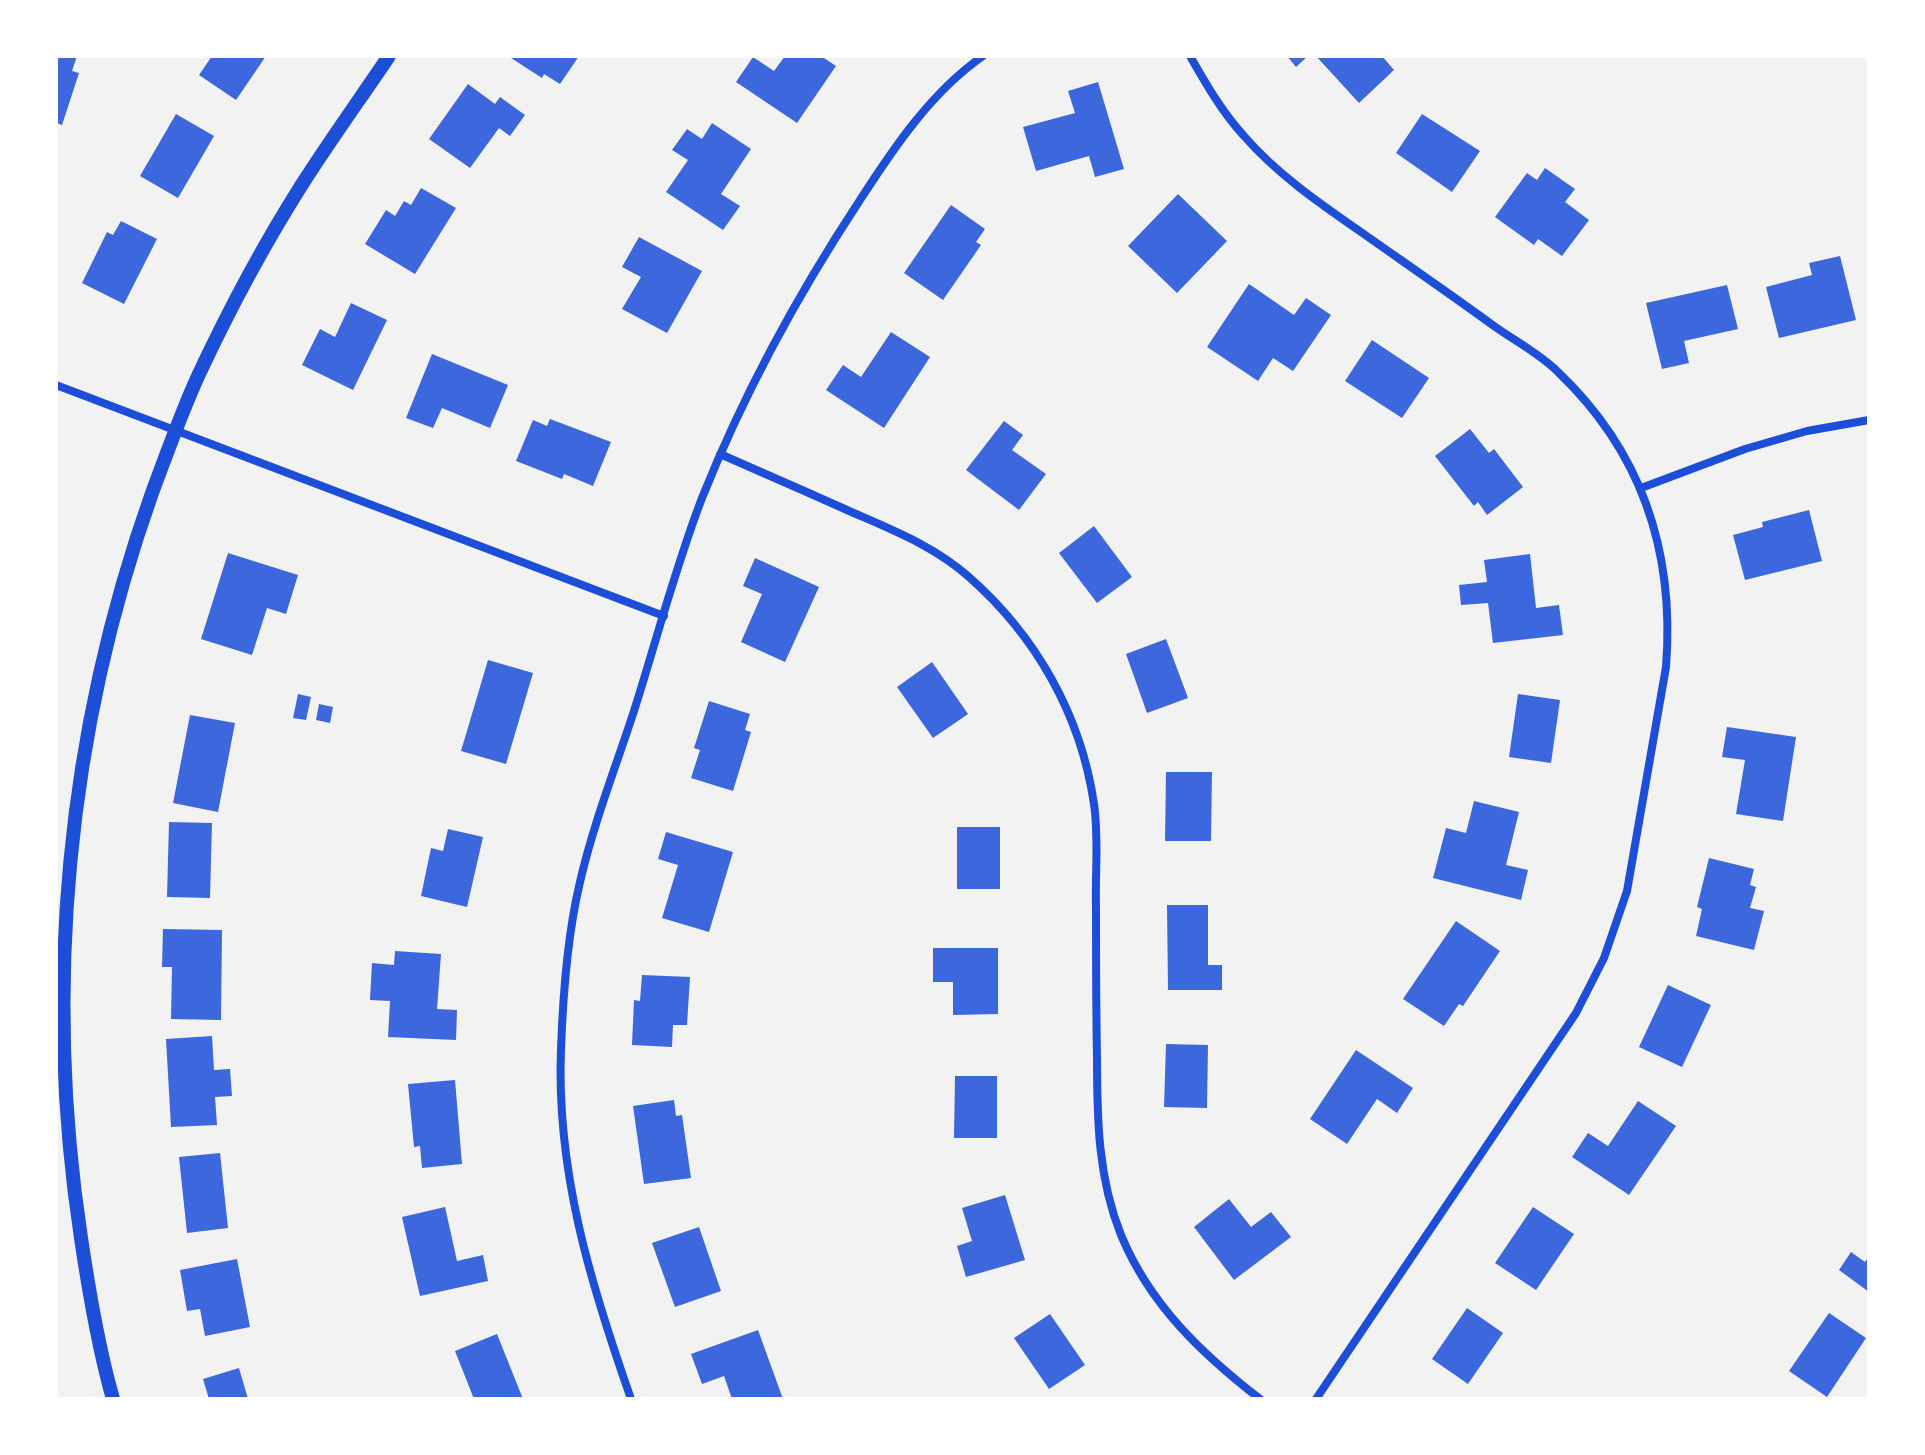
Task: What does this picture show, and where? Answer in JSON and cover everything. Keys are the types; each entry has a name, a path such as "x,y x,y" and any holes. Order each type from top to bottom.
{"street":[{"path":"113,1399 88,1289 72,1183 64,1077 62,970 68,878 83,757 104,652 132,549 199,374 254,266 300,186 389,56"},
{"path":"631,1399 595,1297 578,1226 564,1140 561,1054 566,966 580,881 701,501 767,356 811,275 877,173 934,99 983,56"},
{"path":"1190,56 1210,92 1244,137 1295,185 1556,369 1592,408 1623,452 1641,488 1657,534 1667,587 1668,646 1627,891 1604,958 1576,1013 1316,1399"},
{"path":"56,385 664,616"},
{"path":"1641,488 1745,449 1807,431 1869,420"},
{"path":"720,454 921,542 967,575 1007,614 1041,659 1065,703 1083,750 1094,805 1097,855 1097,1134 1105,1186 1121,1236 1145,1282 1176,1325 1213,1362 1260,1399"}],"building":[{"path":"56,56 77,56 72,71 79,73 62,125 56,123"},
{"path":"212,56 266,56 236,100 199,75"},
{"path":"508,56 579,56 560,84 544,74 542,78"},
{"path":"785,56 821,56 836,66 797,123 736,82 753,57 774,71"},
{"path":"1287,56 1308,56 1296,67"},
{"path":"1316,56 1382,56 1394,70 1359,103"},
{"path":"1098,82 1124,169 1095,177 1089,156 1036,171 1023,127 1075,113 1068,91"},
{"path":"468,84 495,104 500,97 525,115 510,136 499,128 470,168 429,139"},
{"path":"176,114 214,136 178,198 140,176"},
{"path":"1422,114 1480,151 1452,192 1396,153"},
{"path":"712,123 751,149 721,194 740,206 723,230 666,192 688,160 672,150 687,129 702,139"},
{"path":"1545,168 1575,189 1565,202 1589,220 1562,256 1538,239 1534,245 1495,217 1527,173 1537,180"},
{"path":"421,188 456,208 415,274 365,244 386,210 395,216 404,201 411,205"},
{"path":"1178,194 1227,241 1177,293 1128,246"},
{"path":"951,205 985,229 976,242 981,245 943,300 904,273"},
{"path":"121,221 157,239 124,304 82,283 107,232 113,235"},
{"path":"639,237 702,271 667,333 622,309 641,277 622,267"},
{"path":"1840,256 1856,320 1779,338 1766,287 1812,275 1809,263"},
{"path":"1249,284 1294,315 1306,298 1331,315 1293,371 1273,358 1258,381 1207,347"},
{"path":"1727,285 1738,329 1684,341 1689,363 1662,369 1646,303"},
{"path":"351,303 387,320 353,390 302,365 320,329 335,337"},
{"path":"891,332 930,357 884,428 826,390 843,365 861,377"},
{"path":"1372,340 1429,378 1402,418 1345,381"},
{"path":"432,354 508,385 490,428 442,408 433,428 406,418"},
{"path":"550,419 611,442 593,486 564,474 562,479 516,461 533,420 547,426"},
{"path":"1004,421 1023,435 1012,450 1046,474 1019,510 966,470"},
{"path":"1470,429 1489,453 1494,449 1523,487 1487,515 1478,502 1474,506 1435,456"},
{"path":"1809,510 1822,561 1745,580 1733,535 1763,527 1762,522"},
{"path":"1094,526 1132,577 1097,603 1059,553"},
{"path":"228,553 298,575 286,614 267,608 252,655 201,639"},
{"path":"1530,554 1536,608 1559,605 1563,635 1493,643 1488,603 1461,605 1459,585 1487,582 1484,560"},
{"path":"755,558 819,587 785,662 741,642 762,594 743,586"},
{"path":"1166,639 1188,698 1147,713 1126,654"},
{"path":"488,660 533,673 506,764 461,751"},
{"path":"932,662 968,714 933,738 897,687"},
{"path":"298,694 311,697 306,720 293,718"},
{"path":"1518,694 1560,700 1551,763 1509,757"},
{"path":"709,701 750,714 745,730 751,732 733,791 691,778 700,750 694,748"},
{"path":"319,704 333,707 330,723 316,720"},
{"path":"190,715 235,723 218,812 173,803"},
{"path":"1727,727 1796,737 1783,821 1736,814 1745,760 1722,757"},
{"path":"1166,772 1212,772 1211,841 1165,841"},
{"path":"1474,801 1519,812 1506,865 1528,870 1521,900 1433,878 1446,828 1466,833"},
{"path":"169,822 212,823 210,898 167,897"},
{"path":"957,827 1000,827 1000,889 957,889"},
{"path":"448,829 483,837 467,907 421,896 431,848 443,851"},
{"path":"666,832 733,852 709,932 662,918 678,865 658,859"},
{"path":"1709,858 1754,869 1750,885 1756,887 1750,908 1764,911 1754,950 1696,936 1702,909 1697,907"},
{"path":"1167,905 1208,905 1208,965 1222,965 1222,990 1168,990"},
{"path":"1456,921 1500,951 1463,1006 1459,1004 1444,1026 1403,999"},
{"path":"163,929 222,930 221,1020 171,1019 172,967 162,967"},
{"path":"933,948 998,948 998,1014 953,1015 953,982 933,982"},
{"path":"395,951 441,954 437,1009 457,1010 456,1040 388,1037 390,1001 370,1000 372,963 394,965"},
{"path":"642,975 690,977 687,1025 673,1025 672,1047 632,1045 634,1000 640,1001"},
{"path":"1668,985 1711,1005 1682,1067 1639,1047"},
{"path":"212,1036 214,1070 230,1069 232,1096 215,1097 217,1125 171,1127 166,1039"},
{"path":"1166,1044 1208,1045 1207,1108 1164,1107"},
{"path":"1356,1050 1413,1088 1397,1113 1377,1099 1347,1144 1310,1119"},
{"path":"955,1076 997,1076 997,1138 954,1138"},
{"path":"455,1080 462,1164 422,1168 420,1146 414,1147 408,1084"},
{"path":"674,1100 676,1116 682,1115 691,1178 644,1184 633,1106"},
{"path":"1638,1101 1676,1126 1629,1195 1572,1157 1588,1133 1608,1146"},
{"path":"220,1153 228,1228 187,1233 179,1157"},
{"path":"1005,1195 1025,1260 966,1277 957,1246 972,1241 962,1208"},
{"path":"1229,1199 1251,1227 1271,1212 1291,1237 1234,1280 1194,1227"},
{"path":"445,1207 457,1261 483,1255 488,1281 420,1296 402,1217"},
{"path":"1533,1207 1574,1234 1536,1290 1495,1263"},
{"path":"699,1227 721,1291 675,1307 652,1243"},
{"path":"1851,1252 1865,1262 1869,1256 1869,1292 1839,1270"},
{"path":"237,1259 250,1327 205,1336 200,1309 187,1311 180,1270"},
{"path":"1467,1308 1503,1333 1468,1384 1432,1359"},
{"path":"1829,1313 1866,1338 1827,1397 1789,1371"},
{"path":"1050,1314 1085,1365 1049,1389 1014,1338"},
{"path":"758,1330 783,1399 732,1399 724,1376 702,1384 691,1354"},
{"path":"497,1334 523,1399 474,1399 455,1351"},
{"path":"239,1368 248,1399 209,1399 203,1379"}]}
